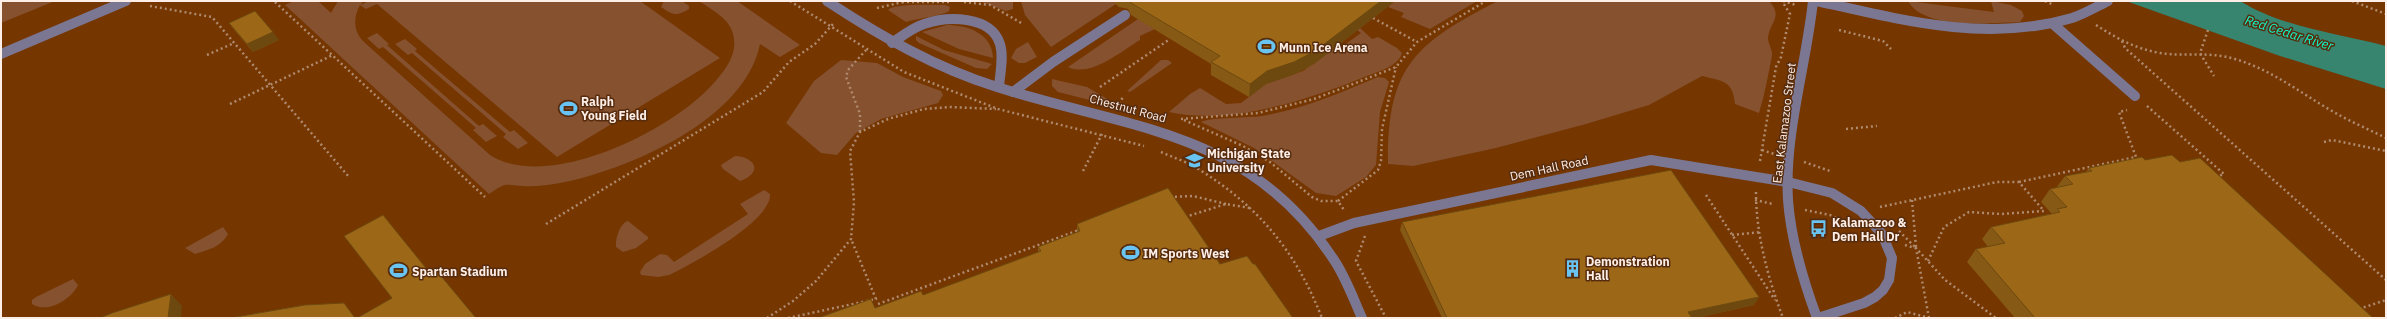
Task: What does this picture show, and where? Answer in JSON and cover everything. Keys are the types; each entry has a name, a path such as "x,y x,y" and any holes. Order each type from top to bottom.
{"street":[{"path":"1,54 126,1"},
{"name":"Chestnut Road","path":"826,1 892,43 956,73 1013,92 1154,128 1202,145 1246,169 1266,183 1303,217 1319,236 1346,281 1362,318"},
{"name":"East Kalamazoo Street","path":"1813,1 1788,182 1789,207 1794,244 1803,280 1817,318"},
{"path":"1817,1 1941,27 1980,30 2018,29 2053,24 2080,15 2105,3"},
{"path":"1013,92 1053,62 1125,15"},
{"path":"892,43 912,30 935,21 966,20 982,25 993,33 1000,43 999,88"},
{"path":"2053,24 2134,96"},
{"name":"Dem Hall Road","path":"1319,236 1354,223 1651,160 1757,176 1788,182 1832,194 1847,202 1872,222 1885,240 1892,258 1892,269 1889,280 1883,290 1864,303 1817,318"}],"path":[{"path":"790,1 866,50 904,72 998,109 1149,148"},
{"path":"877,8 906,1"},
{"path":"1338,201 1378,170 1381,161 1382,129 1396,67 1417,42 1486,1"},
{"path":"1782,1 1790,14 1781,57 1776,67 1757,176 1755,200 1760,232 1777,302 1783,318"},
{"path":"2352,1 2386,14"},
{"path":"276,2 485,197"},
{"path":"150,6 212,17 349,177"},
{"path":"546,224 763,92 789,62 815,44 829,26 847,15"},
{"path":"1373,18 1417,42"},
{"path":"1839,30 1883,41 1891,49"},
{"path":"2200,53 2208,30"},
{"path":"1100,87 1170,39"},
{"path":"2386,138 2338,114 2288,82 2262,69 2234,59 2200,53 2160,53 2122,41 2125,48 2386,280"},
{"path":"207,55 234,43"},
{"path":"866,50 848,70 846,77 860,114 860,132 850,151 854,202 851,239 881,311"},
{"path":"2200,53 2214,76"},
{"path":"230,104 333,55"},
{"path":"1181,119 1222,117 1281,108 1321,97 1396,67"},
{"path":"2140,107 2147,106 2224,174 2213,179"},
{"path":"860,132 888,119 924,109 950,107 998,109"},
{"path":"1881,213 1876,208 1997,182 2019,182 2136,157 2119,112 2134,108"},
{"path":"1846,129 1877,126"},
{"path":"2324,142 2332,140 2386,151"},
{"path":"1156,150 1199,169 1250,208 1287,248 1310,287 1322,318"},
{"path":"1928,261 1944,227 1969,212 2001,214 2044,211 2019,182"},
{"path":"1706,195 1777,302"},
{"path":"1166,198 1193,196 1250,208"},
{"path":"1755,200 1830,215 1855,227"},
{"path":"1895,318 1907,312 1930,318 1916,248 1912,200"},
{"path":"1181,219 1226,204"},
{"path":"878,304 1085,227"},
{"path":"1896,228 1945,280 1996,318"},
{"path":"1732,235 1760,232"},
{"path":"767,318 794,301 816,281 851,239"},
{"path":"1885,240 1916,248"},
{"path":"788,318 876,299"},
{"path":"2352,311 2386,300"}],"shaded area":[{"name":"Michigan State University","path":"1,1 2386,1 2386,318 1,318"},
{"path":"1,1 55,1 1,23"},
{"name":"Ralph Young Field","path":"294,1 318,1 331,13 338,1 363,1 361,5 368,1 640,1 720,58 557,157 377,4 366,9 360,5 356,15 355,24 360,38 490,155 515,165 545,166 578,161 612,150 644,134 674,116 699,97 718,78 725,68 733,52 734,40 728,23 699,1 737,1 800,45 780,57 760,44 750,71 732,96 708,118 680,137 649,153 618,166 588,176 542,186 505,185 489,194 285,5"},
{"path":"664,1 682,1 689,6 689,9 675,14 661,7"},
{"path":"979,1 1013,1 1013,9 1006,11"},
{"path":"1021,1 1113,1 1116,4 1051,47 1025,15"},
{"path":"1395,1 1477,1 1430,29 1401,17 1404,13 1388,7"},
{"path":"1498,1 1769,1 1775,11 1776,16 1768,38 1772,56 1759,113 1735,104 1732,90 1725,83 1702,76 1649,105 1586,124 1496,148 1413,166 1388,164 1389,131 1393,104 1400,81 1412,62 1426,45 1469,16"},
{"path":"1908,1 1994,12 1991,1 2011,5 2022,11 2024,16 2020,22 1959,23 1943,21 1928,17 1916,10"},
{"path":"906,5 945,5 950,7 949,11 906,22 888,10"},
{"path":"1138,19 1155,29 1140,36 1140,40 1106,62 1086,69 1068,67"},
{"path":"947,25 955,25 977,32 988,42 992,49 993,58 959,49 922,32"},
{"path":"1360,28 1372,39 1378,37 1397,48 1402,53 1397,62 1387,68 1345,85 1270,108 1218,116 1169,112 1190,94 1200,88 1226,104 1241,103 1266,84 1303,71 1333,49 1331,43 1340,48 1361,33 1357,30"},
{"path":"377,33 389,44 387,45 479,126 483,124 497,136 486,142 473,130 476,128 383,47 379,49 367,38"},
{"path":"916,36 944,50 992,64 987,69 976,68 919,43 916,40"},
{"path":"405,39 417,49 415,51 510,132 514,130 528,143 518,149 503,137 506,134 412,53 408,55 395,44"},
{"path":"1028,42 1037,57 1025,63 1019,63 1011,58 1016,49"},
{"path":"841,60 877,63 903,77 941,91 943,95 938,103 881,119 856,133 837,155 821,153 786,123 814,81"},
{"path":"1161,60 1168,60 1172,63 1130,92 1127,91"},
{"path":"1378,77 1385,78 1389,82 1380,112 1376,165 1366,177 1336,196 1316,193 1254,148 1201,122 1212,119 1262,116 1277,113 1307,105"},
{"path":"1052,79 1087,87 1114,103 1113,106 1058,92 1052,86"},
{"path":"735,156 748,159 754,166 752,174 740,181 723,169 721,165"},
{"path":"764,190 770,194 767,205 758,216 745,229 712,252 669,275 658,277 641,275 640,272 645,264 660,254 667,255 674,262 748,214 740,204"},
{"path":"628,221 648,237 648,239 636,248 623,252 616,247 616,240 620,228 625,222"},
{"path":"223,227 228,234 218,245 195,254 185,248"},
{"path":"73,279 78,285 75,291 58,304 38,307 32,304 32,300 36,297"}],"water":[{"name":"Red Cedar River","path":"2126,1 2240,1 2274,18 2293,24 2386,46 2386,89 2280,56"}],"building":[{"name":"Munn Ice Arena","path":"1130,1 1381,1 1315,51 1294,62 1267,71 1250,84 1211,62 1220,56"},
{"path":"255,11 273,32 247,44 229,23"},
{"path":"2172,155 2180,162 2200,158 2373,318 2035,318 1976,249 2005,243 1991,227 2060,212 2057,209 2067,207 2050,189 2073,184 2065,176 2092,171 2089,168 2142,157 2145,160"},
{"name":"Demonstration Hall","path":"1671,170 1759,297 1688,312 1692,318 1447,318 1402,222"},
{"name":"IM Sports West","path":"1168,188 1220,264 1247,256 1253,264 1255,264 1293,318 818,318 871,299 875,308 921,291 923,295 1041,251 1038,247 1080,231 1077,224"},
{"name":"Spartan Stadium","path":"383,215 430,273 436,270 476,318 357,318 392,298 344,236"},
{"path":"171,294 168,318 100,318 112,313"},
{"path":"344,303 355,318 230,318 305,305"}],"place":[{"name":"Munn Ice Arena","path":"1266,47"},
{"name":"Ralph Young Field","path":"568,108"},
{"name":"Michigan State University","path":"1194,160"},
{"name":"Kalamazoo & Dem Hall Dr","path":"1819,229"},
{"name":"IM Sports West","path":"1130,253"},
{"name":"Demonstration Hall","path":"1573,268"},
{"name":"Spartan Stadium","path":"399,271"}]}
